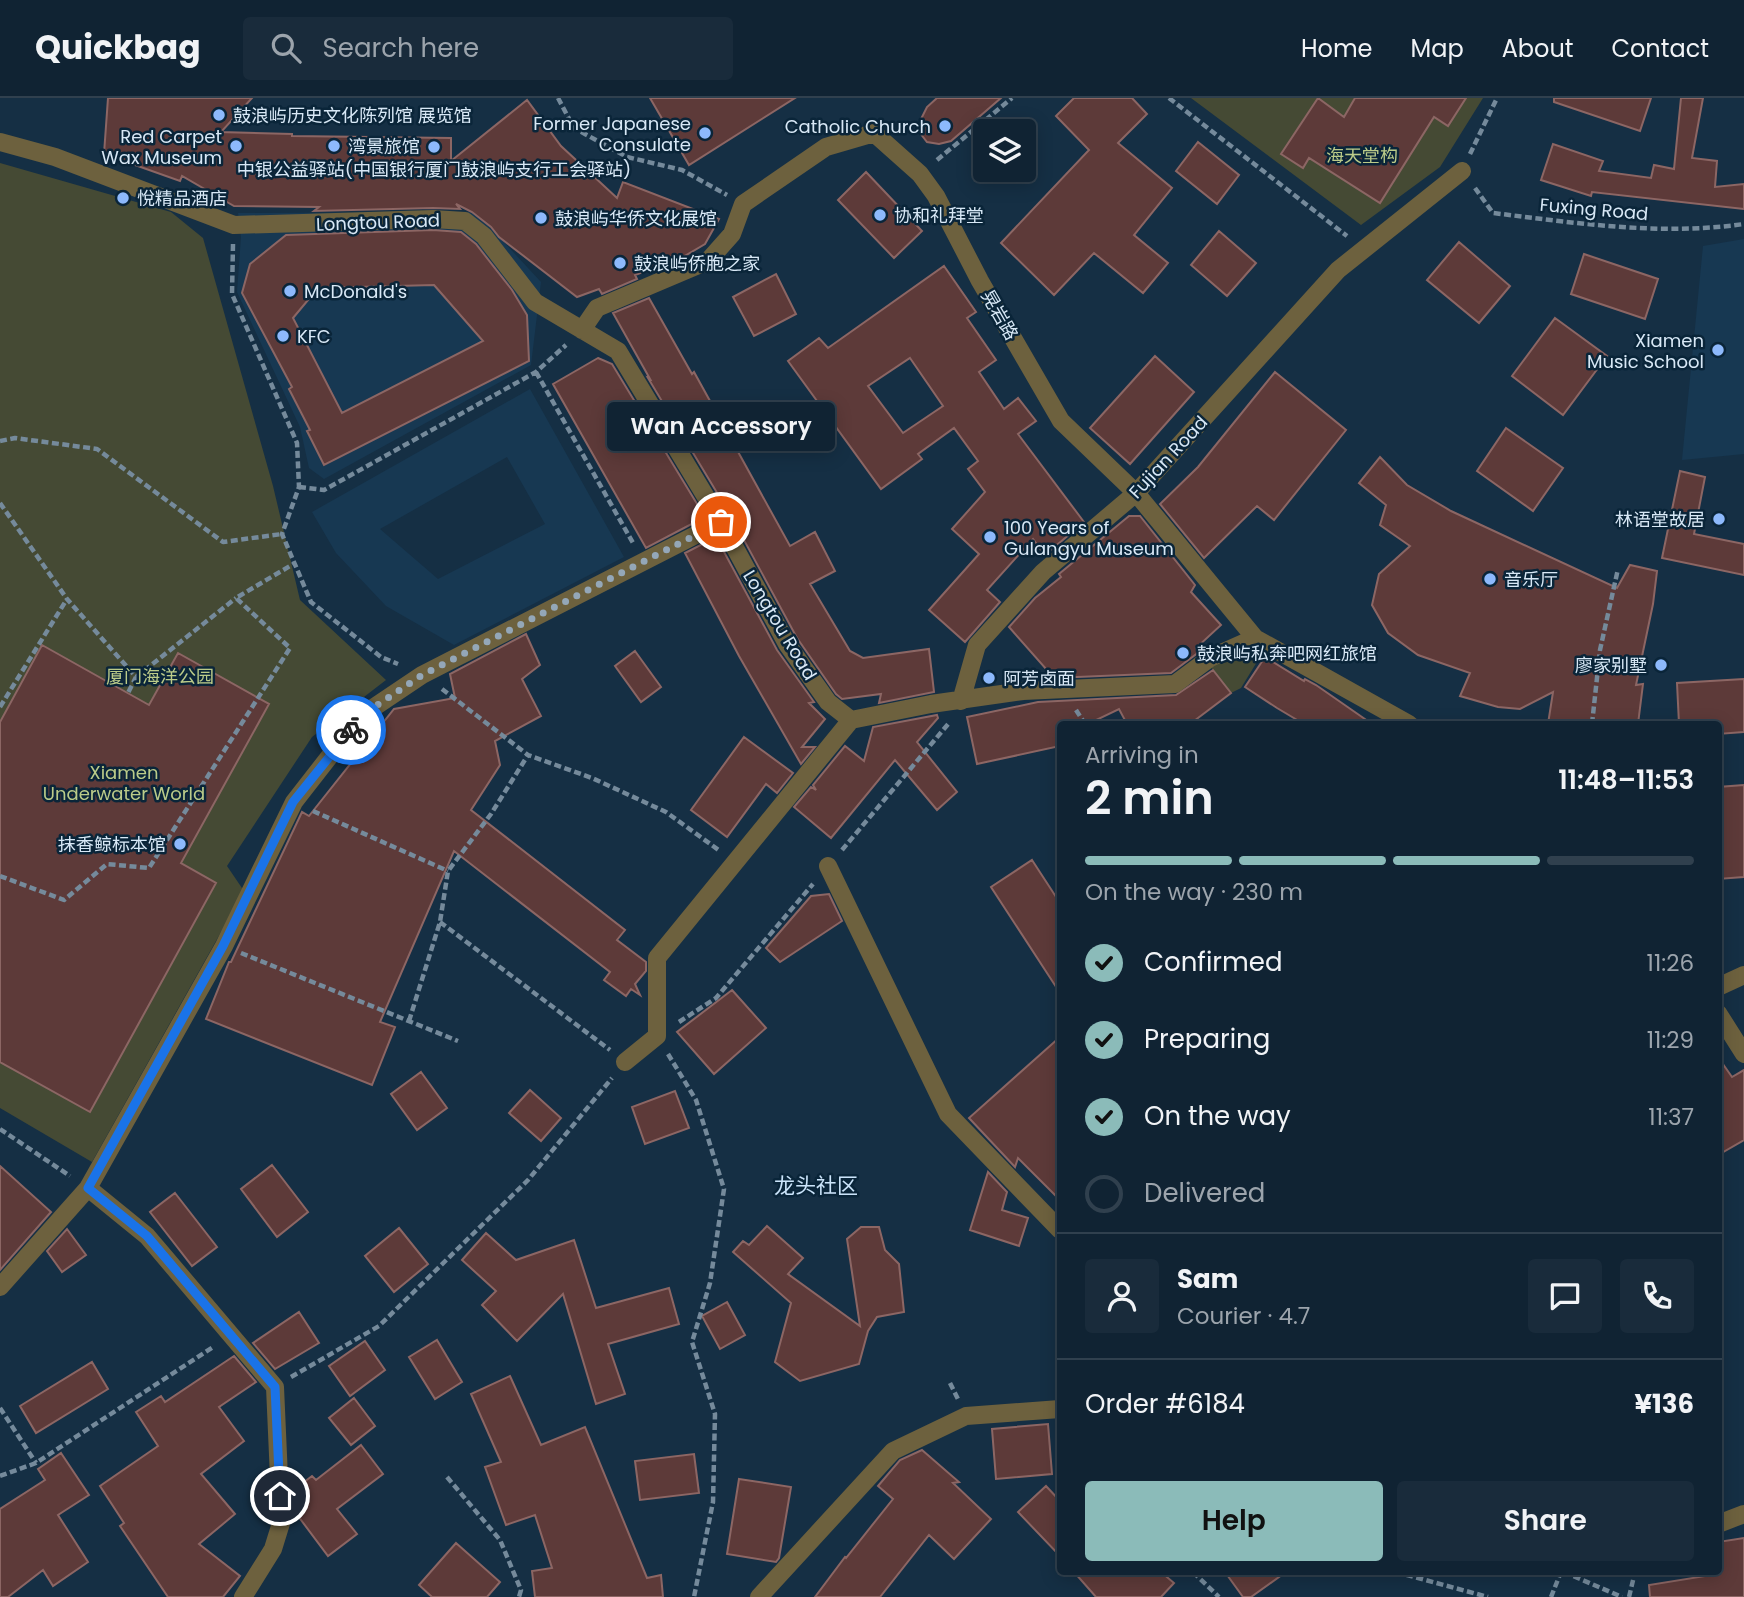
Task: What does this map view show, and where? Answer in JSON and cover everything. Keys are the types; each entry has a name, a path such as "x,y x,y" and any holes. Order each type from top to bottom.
{"street":[{"name":"晃岩路","path":"743,204 827,147 874,134 920,174 936,196 980,281 1061,421 1136,494 1255,638 1404,721"},
{"name":"Longtou Road","path":"0,142 55,157 234,225 433,219 465,221 484,236 536,302 618,351 721,522 787,644 828,702 851,720"},
{"name":"Fujian Road","path":"961,701 977,645 1043,572 1136,494 1338,270 1462,171"},
{"path":"582,331 597,308 708,261 732,233 743,204"},
{"path":"0,1287 88,1188 223,946 293,802 361,716 422,675 721,522"},
{"path":"625,1062 657,1036 657,958 851,720 931,704 1023,691 1175,684 1210,658 1255,638"},
{"path":"828,866 948,1114 1057,1227"},
{"path":"1722,985 1744,975"},
{"path":"1722,1019 1744,1054"},
{"path":"88,1188 147,1236 275,1387 281,1523 273,1549 243,1597"},
{"path":"759,1597 893,1451 965,1416 1057,1409"},
{"path":"1722,1522 1744,1514"}],"path":[{"path":"558,98 575,128 627,157 682,170 743,204"},
{"path":"920,174 1012,98"},
{"path":"1169,98 1364,250"},
{"path":"1462,171 1497,98"},
{"name":"Fuxing Road","path":"1462,171 1493,213 1610,227 1711,229 1744,224"},
{"path":"234,225 232,295 298,443 299,486 282,534 311,602 381,657 422,675 528,755 592,778 666,812 735,862"},
{"path":"299,486 324,490 536,372 582,331"},
{"path":"536,372 644,562"},
{"path":"0,441 15,438 97,449 223,542 282,534"},
{"path":"0,503 66,599 136,677"},
{"path":"128,693 136,677 236,598 295,563"},
{"path":"1592,721 1600,650 1618,569"},
{"path":"0,876 64,900 107,864 149,868 290,648 236,598"},
{"path":"0,707 66,599"},
{"path":"409,1021 440,922 448,871 491,814 528,755"},
{"path":"293,802 448,871"},
{"path":"275,1387 379,1326 528,1180 625,1062 440,922"},
{"path":"223,946 458,1041"},
{"path":"657,1036 696,1100 724,1189 710,1283 692,1342 715,1414 713,1502 694,1597"},
{"path":"0,1129 88,1188"},
{"path":"0,1476 36,1463 232,1335"},
{"path":"0,1408 36,1463"},
{"path":"447,1476 500,1541 522,1590 519,1597"},
{"path":"1195,1575 1219,1597"},
{"path":"1407,1575 1489,1597"},
{"path":"1550,1597 1561,1575"},
{"path":"1570,1575 1622,1597"},
{"path":"1629,1597 1634,1575"}],"shaded area":[{"path":"476,212 541,282 531,365 324,479 309,468 300,427 237,292 241,237 238,213"},
{"name":"Xiamen Music School","path":"1744,239 1744,454 1682,460 1703,246"},
{"path":"530,389 624,557 454,645 386,606 336,553 312,512","holes":["507,457 545,524 438,579 380,529"]}],"green space":[{"name":"海天堂构","path":"1191,98 1483,98 1440,167 1361,225"},
{"name":"厦门海洋公园","path":"0,163 171,212 203,238 273,486 300,600 386,680 312,737 227,866 244,891 92,1162 0,1108"},
{"path":"1240,654 1260,657 1241,688 1231,693 1210,666"}],"building":[{"path":"108,98 252,98 221,132 292,136 451,138 451,161 527,100 561,146 617,198 623,182 719,219 705,244 683,257 635,275 637,279 602,294 599,289 577,297 499,237 472,212 456,204 460,209 314,211 319,207 234,206 182,176 180,181 104,154"},
{"name":"Former Japanese Consulate","path":"650,98 795,98 689,165"},
{"name":"Catholic Church","path":"937,98 1001,98 977,119 973,119 973,122 951,141 939,144 927,142 920,133 921,119 927,107"},
{"path":"1074,98 1132,98 1147,114 1118,143 1172,188 1134,235 1168,263 1143,293 1094,253 1054,295 1001,243 1089,150 1056,116"},
{"path":"1318,98 1344,117 1355,98 1466,98 1448,126 1434,117 1380,203 1309,158 1303,168 1281,154"},
{"path":"1554,98 1651,98 1640,131 1554,102"},
{"path":"1681,98 1703,98 1692,158 1717,161 1715,187 1744,184 1744,209 1592,192 1591,196 1541,180 1553,144 1603,161 1599,171 1651,178 1654,165 1674,169"},
{"path":"1198,142 1239,175 1217,204 1176,171"},
{"name":"协和礼拜堂","path":"866,172 922,231 894,258 838,200"},
{"path":"433,230 461,232 476,244 512,290 527,315 529,361 324,465 289,389 292,387 242,293 250,264 286,235","holes":["434,285 483,341 342,413 293,318 318,288"]},
{"path":"1219,231 1256,263 1227,296 1191,265"},
{"path":"1459,242 1510,286 1479,323 1427,280"},
{"path":"1584,254 1658,279 1645,319 1571,294"},
{"path":"944,266 976,312 967,318 996,360 979,372 1004,409 1018,398 1036,421 1018,434 1084,522 1045,555 1033,539 987,590 1000,602 965,642 929,610 979,554 952,529 985,492 968,469 978,461 954,428 918,454 922,459 881,489 788,361 819,338 828,348","holes":["910,358 943,406 903,433 868,386"]},
{"path":"776,274 796,314 754,336 733,297"},
{"path":"649,298 692,374 694,372 790,546 815,532 835,571 810,584 850,651 863,658 929,649 934,692 879,703 881,694 842,699 836,694 797,638 731,516 648,378 650,379 613,313"},
{"path":"1555,318 1607,356 1563,415 1512,376"},
{"path":"1155,356 1194,392 1130,464 1090,428"},
{"path":"598,358 612,364 705,517 646,548 553,384"},
{"path":"1275,372 1346,430 1274,520 1257,506 1204,558 1160,504 1198,467"},
{"path":"1506,428 1563,468 1533,511 1477,471"},
{"name":"音乐厅","path":"1380,457 1407,485 1451,511 1617,588 1630,565 1657,571 1636,685 1643,684 1638,721 1548,721 1553,692 1520,709 1498,707 1460,696 1470,673 1418,655 1388,633 1372,605 1379,574 1410,546 1380,525 1386,505 1359,483"},
{"path":"1680,471 1705,477 1694,534 1744,544 1744,575 1662,558"},
{"path":"1129,516 1140,516 1195,585 1191,592 1221,625 1196,648 1199,652 1171,673 1054,678 1009,627 1035,598 1061,577 1059,574"},
{"path":"716,537 777,650 814,702 809,703 825,719 802,747 815,747 801,764 739,656 685,553"},
{"path":"526,634 540,665 522,679 541,716 495,741 500,765 471,810 625,930 617,940 646,962 646,971 635,984 640,995 631,989 626,996 604,980 610,972 454,851 380,1022 395,1027 372,1085 206,1019 229,962 302,812 309,816 394,709 455,698 450,674"},
{"name":"Xiamen Underwater World","path":"42,645 149,705 178,653 269,704 181,863 216,883 90,1112 0,1062 0,722"},
{"path":"635,651 661,687 641,702 615,666"},
{"path":"1265,657 1304,681 1305,679 1316,685 1368,721 1299,721 1245,687"},
{"path":"1213,670 1231,693 1194,721 1125,721 1119,709 1094,721 1057,721 1057,747 977,764 967,717 1038,702 1176,695"},
{"path":"1744,679 1744,732 1722,734 1722,721 1679,721 1677,683"},
{"path":"937,715 938,718 917,742 957,792 937,810 895,760 831,838 794,807 811,787 816,790 813,785 845,746 864,761 873,727"},
{"path":"744,737 793,773 777,793 766,784 727,837 691,810"},
{"path":"1744,785 1744,877 1722,879 1722,787"},
{"path":"1032,860 1057,898 1057,988 991,887"},
{"path":"829,894 842,921 780,962 766,948 811,896"},
{"path":"732,990 766,1028 714,1074 677,1032"},
{"path":"1057,1040 1057,1197 1018,1158 1015,1167 969,1118"},
{"path":"1722,1063 1732,1077 1744,1070 1744,1140 1722,1153"},
{"path":"421,1072 447,1108 417,1130 391,1094"},
{"path":"530,1090 561,1118 541,1141 509,1113"},
{"path":"675,1091 689,1128 645,1144 632,1107"},
{"path":"272,1165 308,1212 277,1237 241,1189"},
{"path":"0,1166 51,1212 0,1270"},
{"path":"988,1172 1007,1192 1002,1210 1028,1218 1019,1246 970,1230"},
{"path":"175,1193 217,1247 192,1266 150,1212"},
{"path":"767,1226 803,1258 788,1274 860,1326 847,1239 861,1227 879,1227 885,1250 899,1264 904,1312 877,1317 868,1331 859,1364 800,1381 775,1362 791,1303 733,1252 743,1241 749,1245"},
{"path":"399,1228 428,1264 394,1292 365,1256"},
{"path":"67,1229 86,1255 62,1272 47,1251"},
{"path":"486,1233 516,1260 574,1240 596,1308 669,1288 679,1324 608,1344 625,1394 596,1404 563,1294 517,1341 482,1305 496,1291 462,1260"},
{"path":"727,1302 745,1335 720,1349 702,1316"},
{"path":"299,1312 319,1343 275,1369 253,1343"},
{"path":"437,1340 462,1382 435,1399 409,1357"},
{"path":"365,1341 385,1370 350,1396 329,1366"},
{"path":"234,1356 256,1382 219,1407 244,1441 201,1474 235,1514 199,1544 240,1576 223,1597 168,1597 120,1526 124,1523 100,1486 158,1446 136,1412 161,1396 165,1402"},
{"path":"92,1362 108,1389 36,1433 20,1406"},
{"path":"510,1376 541,1445 585,1427 647,1578 661,1575 663,1597 535,1597 532,1571 552,1568 535,1515 506,1525 485,1467 501,1462 471,1394"},
{"path":"354,1398 375,1426 351,1445 329,1418"},
{"path":"1048,1424 1052,1474 996,1479 992,1429"},
{"path":"361,1445 383,1474 337,1509 357,1534 328,1556 292,1508 291,1492 312,1476 316,1480"},
{"path":"922,1450 959,1482 953,1483 991,1519 954,1559 929,1535 880,1597 815,1597 893,1499 878,1486 900,1460"},
{"path":"61,1453 89,1495 58,1515 88,1562 53,1586 43,1570 8,1597 0,1597 0,1509 45,1480 38,1469"},
{"path":"694,1454 699,1493 640,1500 635,1461"},
{"path":"739,1479 791,1487 779,1558 776,1562 727,1554"},
{"path":"1046,1486 1057,1498 1057,1553 1018,1512"},
{"path":"1744,1538 1744,1597 1650,1597 1649,1585 1722,1575 1722,1541"},
{"path":"456,1543 500,1582 487,1597 432,1597 419,1585"},
{"path":"1077,1575 1165,1575 1174,1583 1161,1597 1096,1597"},
{"path":"1227,1575 1282,1575 1251,1597 1243,1597"}],"way so far":[{"path":"351,730 361,716 422,675 721,522"}],"place":[{"name":"鼓浪屿历史文化陈列馆 展览馆","path":"219,115"},
{"name":"Catholic Church","path":"945,126"},
{"name":"Former Japanese Consulate","path":"705,133"},
{"name":"Red Carpet Wax Museum","path":"236,146"},
{"name":"湾景旅馆","path":"334,146"},
{"name":"中银公益驿站(中国银行厦门鼓浪屿支行工会驿站)","path":"434,147"},
{"name":"悅精品酒店","path":"123,198"},
{"name":"协和礼拜堂","path":"880,215"},
{"name":"鼓浪屿华侨文化展馆","path":"541,218"},
{"name":"鼓浪屿侨胞之家","path":"620,263"},
{"name":"McDonald's","path":"290,291"},
{"name":"KFC","path":"283,336"},
{"name":"Xiamen Music School","path":"1718,350"},
{"name":"林语堂故居","path":"1719,519"},
{"name":"Wan Accessory","path":"721,522"},
{"name":"100 Years of Gulangyu Museum","path":"990,537"},
{"name":"音乐厅","path":"1490,579"},
{"name":"鼓浪屿私奔吧网红旅馆","path":"1183,653"},
{"name":"廖家别墅","path":"1661,665"},
{"name":"阿芳卤面","path":"989,678"},
{"name":"抹香鲸标本馆","path":"180,844"}],"district":[{"name":"龙头社区","path":"816,1185"}],"route":[{"path":"280,1496 275,1387 147,1236 88,1188 223,946 293,802 351,730"}]}
